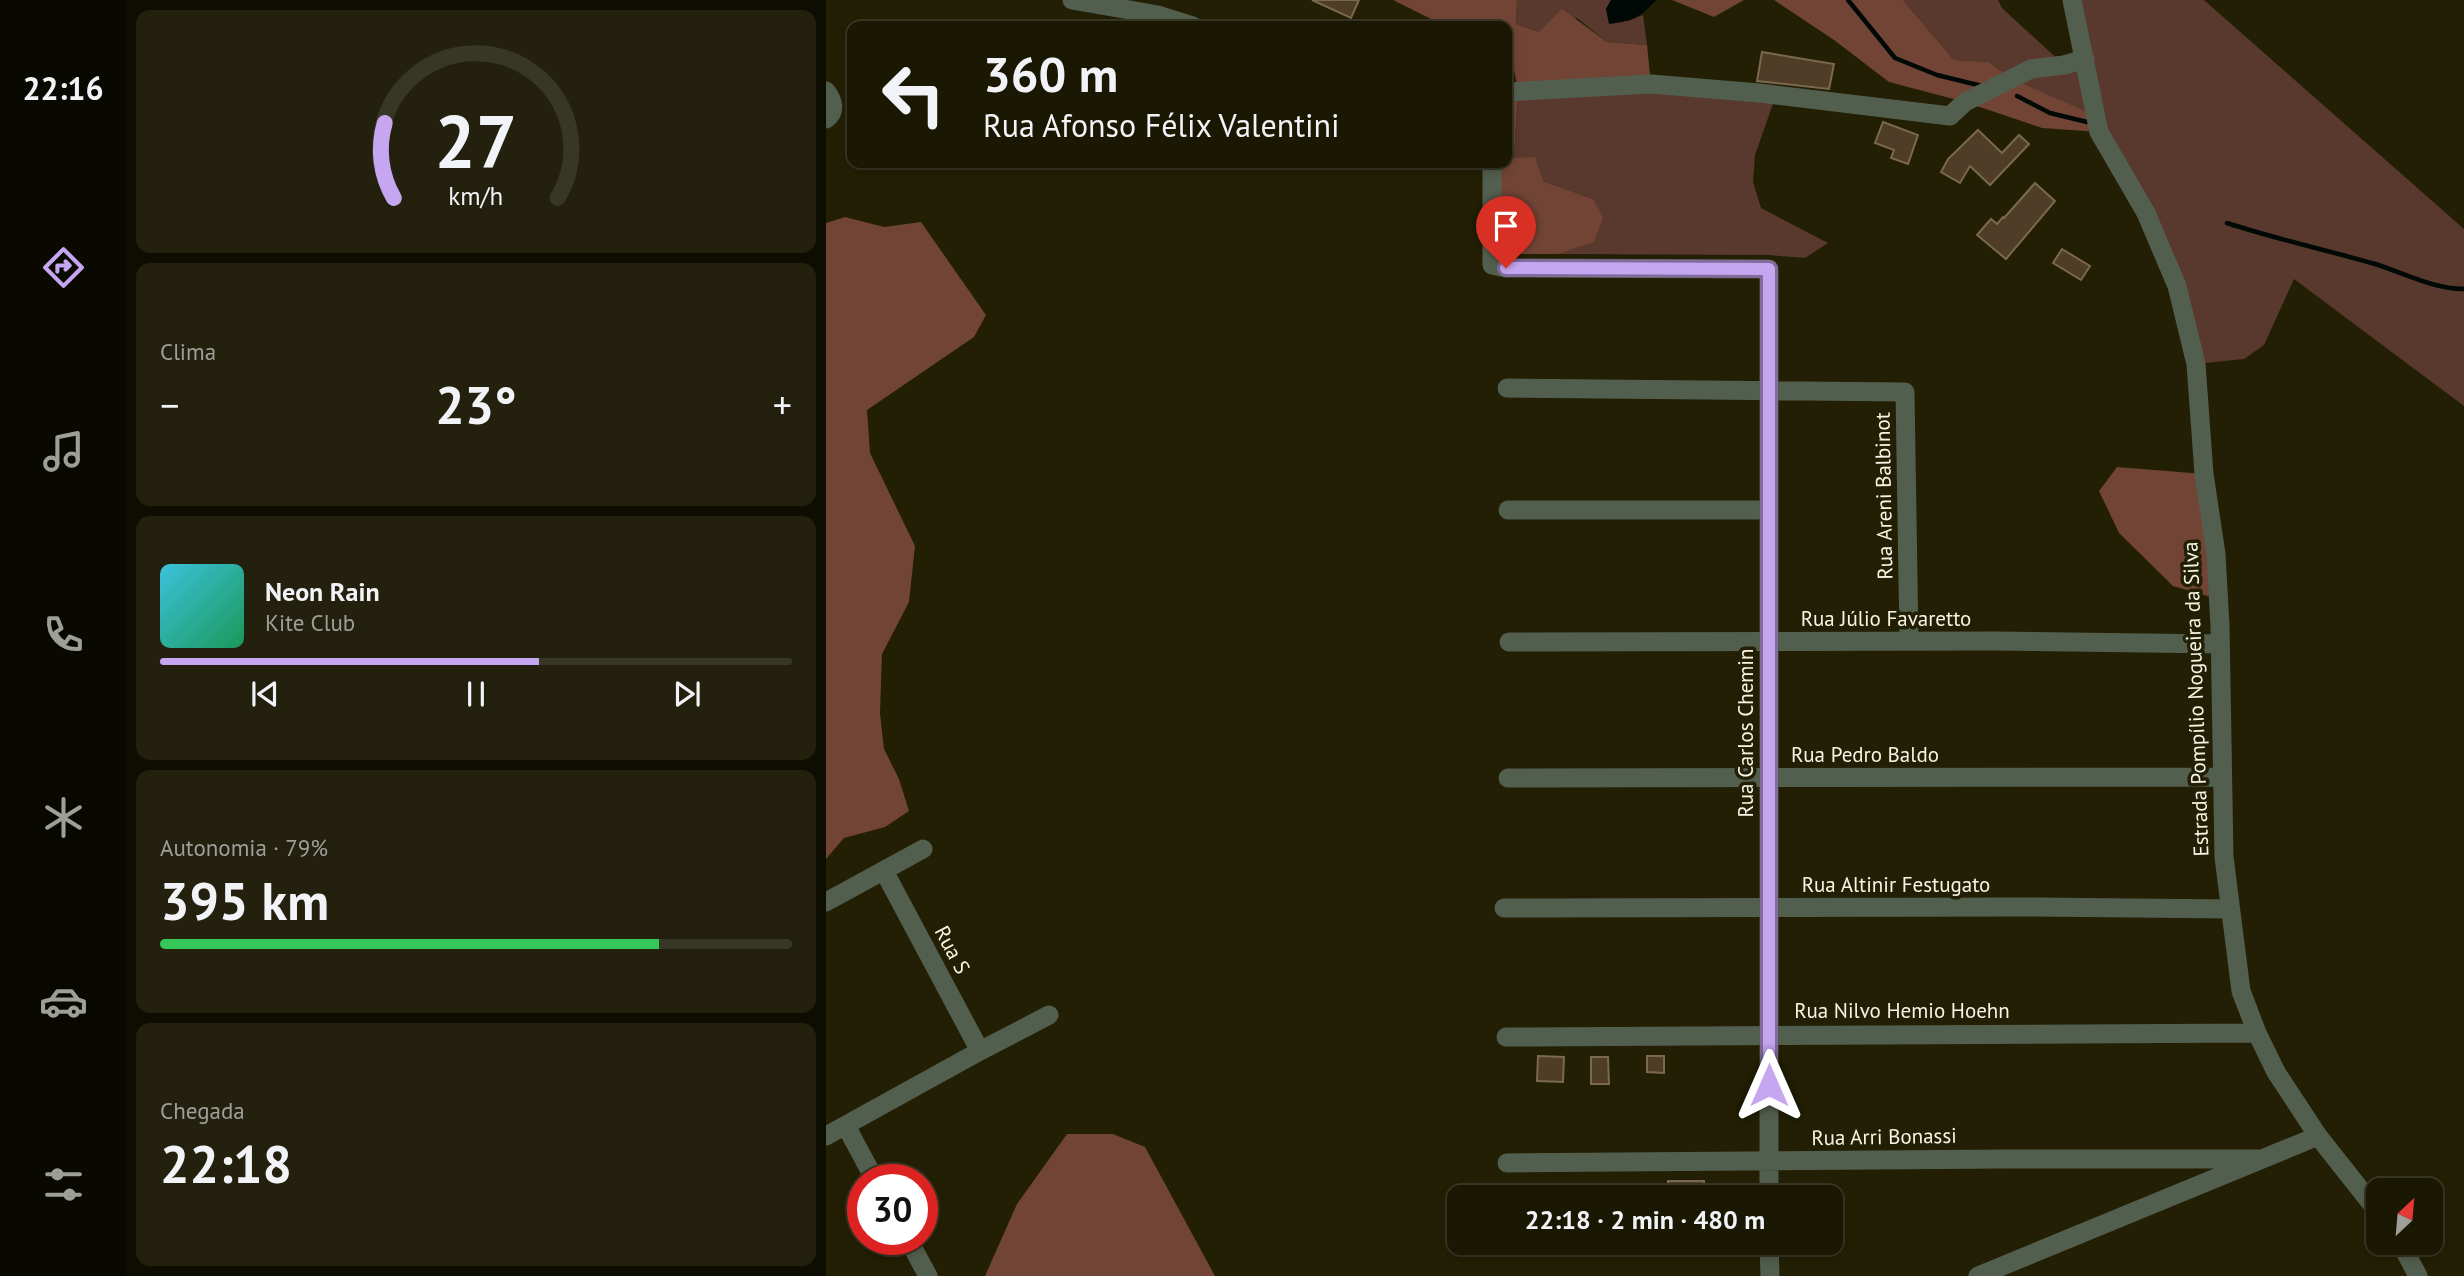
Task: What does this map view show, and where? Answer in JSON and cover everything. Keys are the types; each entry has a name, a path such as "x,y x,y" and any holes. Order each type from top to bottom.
{"street":[{"path":"1072,0 1158,15 1177,21"},
{"name":"Estrada Pompílio Nogueira da Silva","path":"2072,0 2099,132 2151,225 2177,286 2196,364 2204,474 2216,554 2224,858 2241,990 2257,1033 2276,1072 2318,1136 2366,1195"},
{"path":"1512,92 1651,84 1767,94 1950,116 1965,102 2031,69 2085,59"},
{"path":"826,91 832,99 833,108 826,119"},
{"name":"Rua Carlos Chemin","path":"1492,168 1492,265 1506,268 1769,269 1769,1185"},
{"path":"1507,388 1769,391"},
{"name":"Rua Areni Balbinot","path":"1769,391 1905,392 1909,641"},
{"path":"1508,510 1769,510"},
{"name":"Rua Júlio Favaretto","path":"1509,642 1909,641 2220,644"},
{"name":"Rua Pedro Baldo","path":"1508,778 2222,777"},
{"path":"826,902 923,849"},
{"name":"Rua S","path":"884,871 979,1051"},
{"name":"Rua Altinir Festugato","path":"1504,908 2230,909"},
{"path":"826,1136 1049,1015"},
{"name":"Rua Nilvo Hemio Hoehn","path":"1506,1037 2257,1033"},
{"path":"846,1126 866,1164"},
{"path":"1978,1276 2318,1136"},
{"name":"Rua Arri Bonassi","path":"1507,1163 2262,1159"},
{"path":"914,1255 920,1273"},
{"path":"1769,1255 1770,1276"},
{"path":"2407,1255 2418,1276"}],"shaded area":[{"path":"1393,0 1517,0 1516,24 1539,32 1562,9 1607,42 1647,45 1651,84 1518,92 1514,158 1535,157 1543,181 1593,199 1603,218 1594,242 1559,254 1500,254 1499,168 1512,168 1512,92 1518,91 1512,59 1512,21 1435,21"},
{"path":"1517,0 1611,0 1606,9 1628,21 1643,15 1647,45 1607,42 1577,18 1539,32 1516,24"},
{"path":"1611,0 1656,0 1635,18 1609,24 1606,9"},
{"path":"1672,0 1744,0 1714,17"},
{"path":"1774,0 1903,0 1954,60 1989,62 2012,79 2096,116 2099,132 2042,128 1965,102 1889,82 1834,40"},
{"path":"1903,0 1998,0 2002,8 2064,65 2085,59 2072,0 2204,0 2464,229 2464,406 2294,279 2264,345 2244,359 2196,364 2177,286 2099,132 1989,62 1954,60"},
{"path":"1518,91 1776,95 1755,155 1753,182 1761,208 1828,243 1805,258 1769,255 1559,254 1593,242 1593,199 1543,181 1514,158"},
{"path":"845,217 884,227 921,222 986,315 974,337 867,410 870,453 915,546 909,602 882,654 880,713 884,749 899,779 909,811 885,827 844,838 826,859 826,223"},
{"path":"2117,467 2204,474 2218,599 2173,586 2119,533 2099,491"},
{"path":"1067,1134 1113,1134 1145,1147 1215,1276 985,1276 1017,1204"}],"building":[{"path":"1312,0 1359,0 1351,18"},
{"path":"1762,52 1834,64 1829,89 1757,81"},
{"path":"1883,122 1918,135 1908,164 1891,158 1894,150 1875,143"},
{"path":"1978,130 2002,153 2019,135 2029,144 1990,185 1970,166 1960,183 1941,172 1948,159"},
{"path":"2035,183 2055,201 2006,259 1977,235 1991,219 1997,224 2004,218"},
{"path":"2062,249 2090,266 2081,280 2053,263"},
{"path":"1538,1056 1564,1057 1563,1082 1537,1081"},
{"path":"1647,1056 1664,1056 1664,1073 1647,1072"},
{"path":"1591,1057 1608,1057 1609,1084 1591,1084"},
{"path":"1668,1181 1704,1181 1704,1185 1668,1185"}],"waterway":[{"path":"1848,0 1895,58 1937,75 1982,86"},
{"path":"2017,96 2050,113 2087,122"},
{"path":"2227,223 2375,264 2430,283 2464,289"}],"route":[{"path":"1506,268 1769,269 1769,1085"}]}
